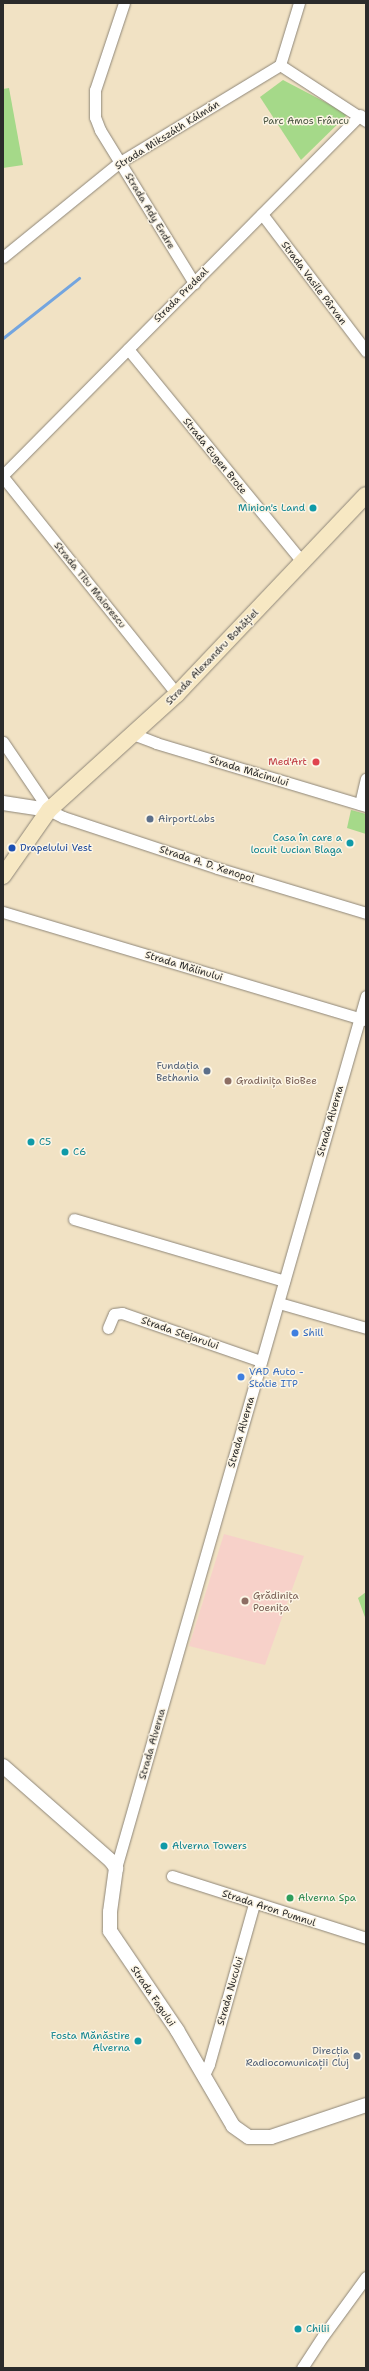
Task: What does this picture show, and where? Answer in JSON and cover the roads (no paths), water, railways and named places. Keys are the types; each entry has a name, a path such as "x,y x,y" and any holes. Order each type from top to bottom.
{"main road":[{"name":"Strada Alexandru Bohățiel","path":"3,876 49,810 177,694 366,495"}],"street":[{"name":"Strada Ady Endre","path":"124,3 94,90 94,106 100,130 194,283"},
{"path":"299,3 280,65 363,118"},
{"name":"Strada Mikszáth Kálmán","path":"3,257 120,162 280,65"},
{"name":"Strada Predeal","path":"3,476 262,214 363,118"},
{"name":"Strada Vasile Pârvan","path":"262,214 366,351"},
{"name":"Strada Eugen Brote","path":"128,349 303,563"},
{"name":"Strada Titu Maiorescu","path":"3,476 177,694"},
{"name":"Strada Măcinului","path":"133,734 156,743 363,805"},
{"path":"3,742 49,810"},
{"path":"363,805 366,779"},
{"path":"3,803 49,810"},
{"name":"Strada A. D. Xenopol","path":"49,810 73,821 216,868 366,913"},
{"name":"Strada Mălinului","path":"3,912 363,1019"},
{"name":"Strada Alverna","path":"116,1868 261,1361 363,1019 366,996"},
{"path":"74,1219 284,1282"},
{"path":"279,1303 366,1328"},
{"name":"Strada Stejarului","path":"108,1328 114,1314 122,1313 261,1361"},
{"path":"3,1766 111,1860 116,1868"},
{"name":"Strada Fagului","path":"116,1868 110,1912 110,1931 115,1941 177,2030 233,2126 244,2135 254,2138 271,2137 366,2105"},
{"name":"Strada Aron Pumnul","path":"172,1876 254,1904 366,1938"},
{"name":"Strada Nucului","path":"204,2077 212,2056 254,1904"},
{"path":"302,2368 323,2336 366,2277"}],"waterway":[{"path":"3,338 79,278"}],"place":[{"name":"Minion's Land","path":"313,508"},
{"name":"Med'Art","path":"316,762"},
{"name":"AirportLabs","path":"150,819"},
{"name":"Casa în care a locuit Lucian Blaga","path":"350,843"},
{"name":"Drapelului Vest","path":"12,848"},
{"name":"Fundația Bethania","path":"207,1071"},
{"name":"Gradinița BioBee","path":"228,1081"},
{"name":"C5","path":"31,1142"},
{"name":"C6","path":"65,1152"},
{"name":"Shill","path":"295,1333"},
{"name":"VAD Auto - Statie ITP","path":"241,1377"},
{"name":"Grădinița Poenița","path":"245,1601"},
{"name":"Alverna Towers","path":"164,1846"},
{"name":"Alverna Spa","path":"290,1898"},
{"name":"Fosta Mănăstire Alverna","path":"138,2041"},
{"name":"Direcția Radiocomunicații Cluj","path":"357,2056"},
{"name":"Chilii","path":"298,2329"}],"park label":[{"name":"Parc Amos Frâncu","path":"306,121"}]}
